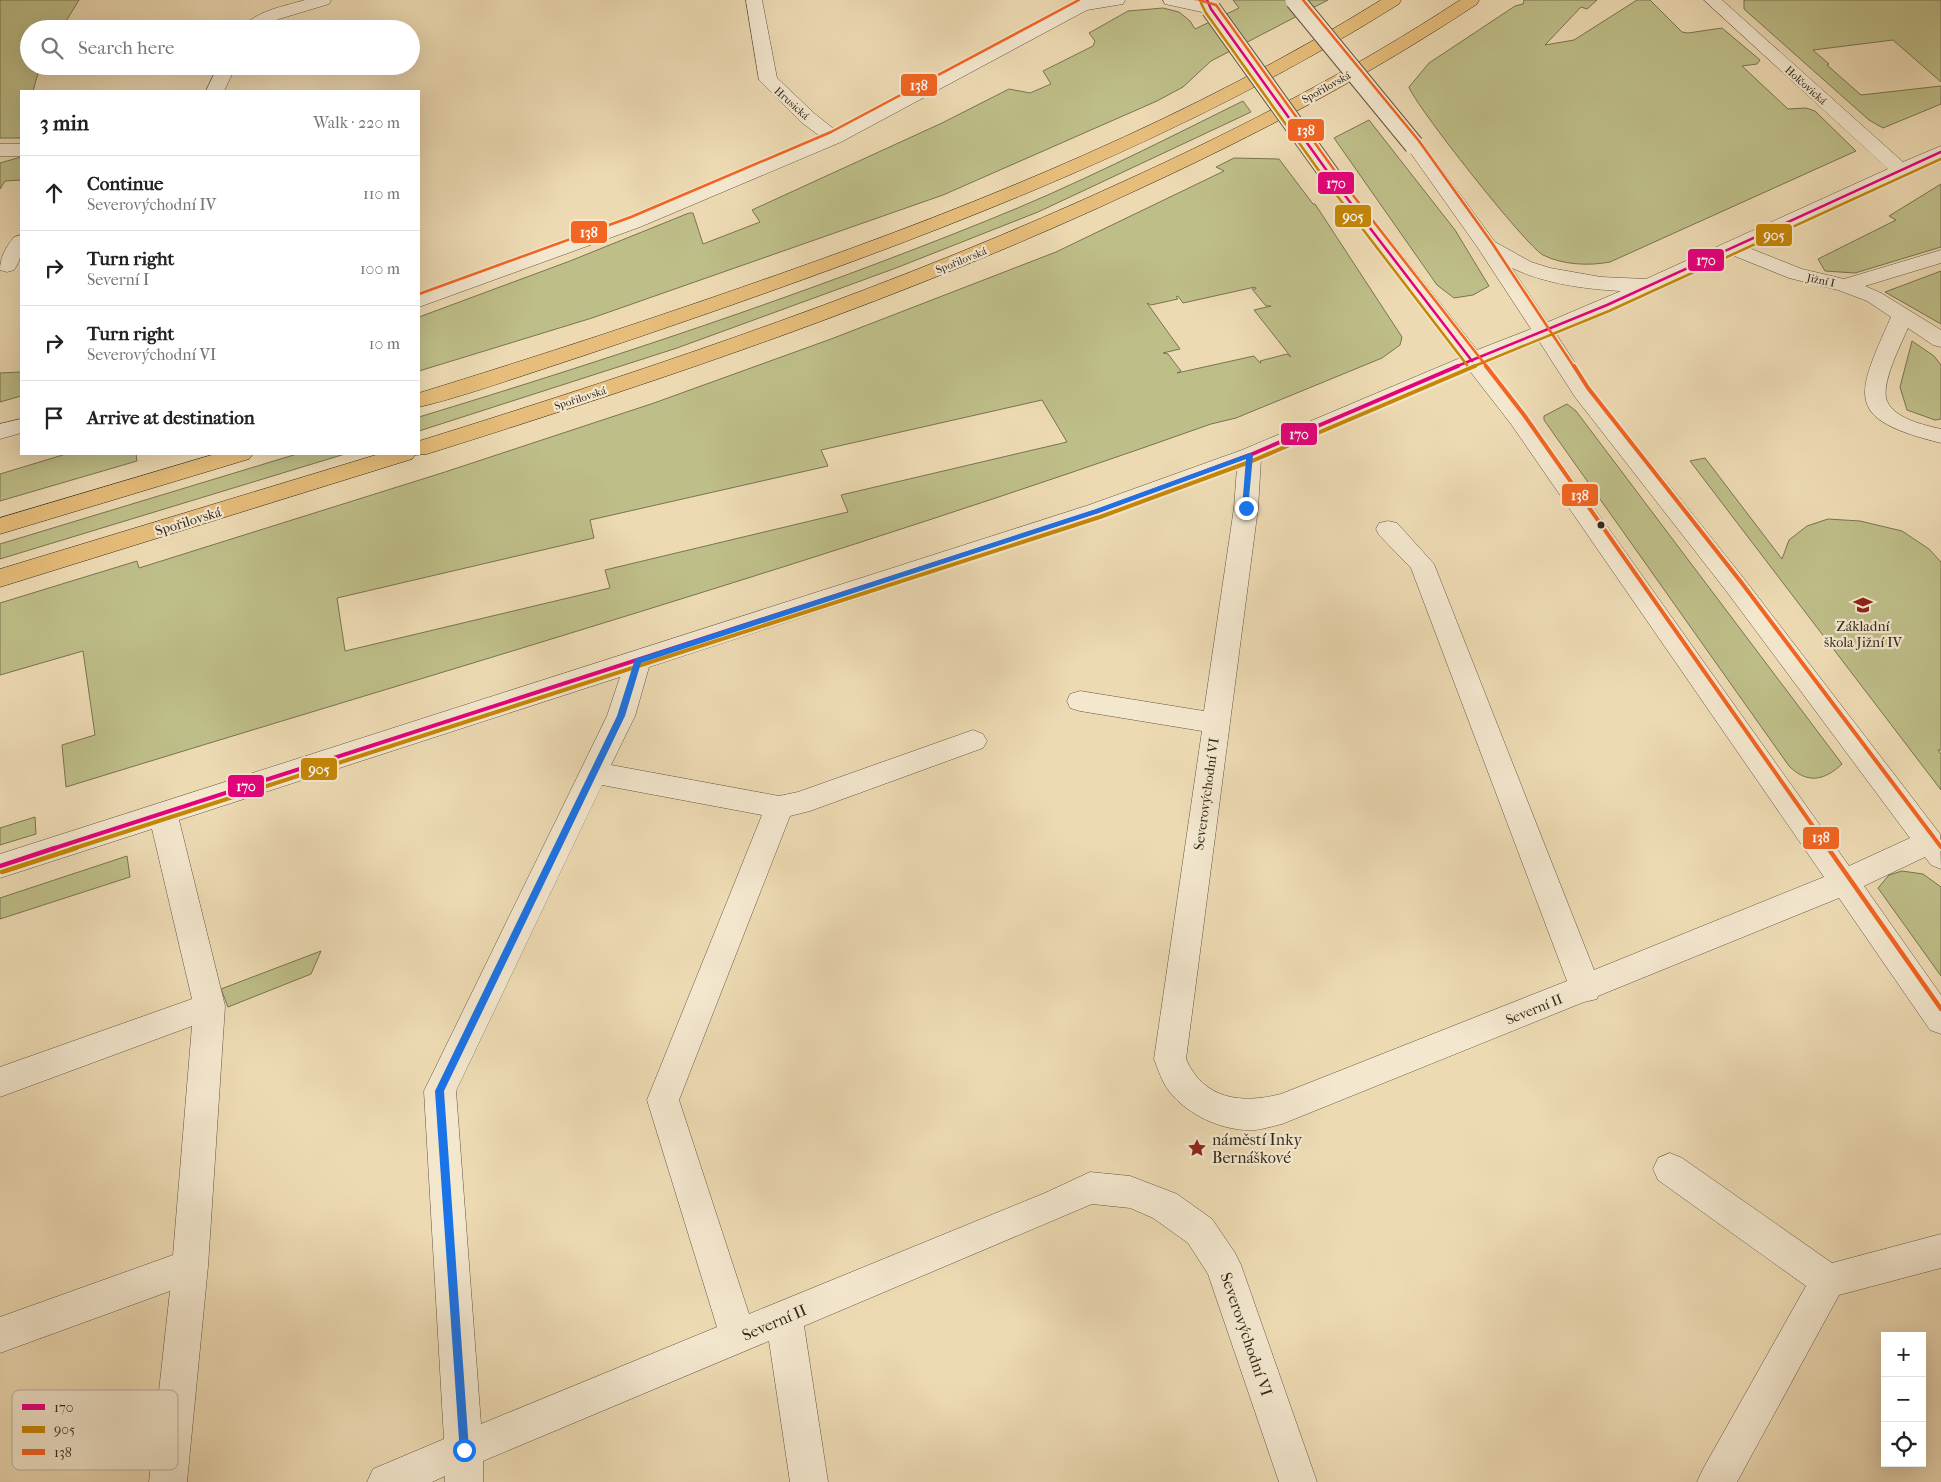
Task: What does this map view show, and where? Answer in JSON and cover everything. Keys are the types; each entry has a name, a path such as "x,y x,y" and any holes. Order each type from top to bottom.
{"highway":[{"path":"420,400 663,323 898,239 984,206 1096,157 1199,108 1288,62 1393,0"},
{"name":"Spořilovská","path":"420,449 685,362 879,292 1089,207 1231,139 1374,60 1471,0"},
{"path":"0,526 238,455"},
{"name":"Spořilovská","path":"0,578 401,455"}],"street":[{"path":"264,20 323,0"},
{"name":"Hrusická","path":"754,0 768,80 808,118 834,138"},
{"path":"420,301 633,223 834,138 1087,3 1117,0"},
{"path":"1171,0 1209,5 1340,188 1472,361 1519,419 1941,1020"},
{"path":"1295,0 1414,145 1487,246 1583,392 1736,586 1935,849"},
{"name":"Holčovická","path":"1712,0 1902,170"},
{"path":"215,90 223,75"},
{"path":"0,150 20,150"},
{"path":"0,866 1098,511 1250,455 1400,390 1544,331 1655,283 1941,152"},
{"path":"7,266 20,243"},
{"path":"1487,246 1505,258 1558,278 1608,285 1655,283"},
{"name":"Jižní I","path":"1732,248 1796,274 1845,285 1941,256"},
{"path":"1845,285 1874,296 1941,340"},
{"path":"1903,315 1876,384 1875,399 1884,413 1912,429 1941,436"},
{"path":"0,432 20,426"},
{"name":"Severovýchodní VI","path":"1221,1110 1196,1097 1179,1079 1170,1059 1246,508 1250,455"},
{"path":"1388,529 1422,564 1586,989"},
{"path":"464,1466 440,1091 621,716 638,661"},
{"path":"1080,702 1215,723"},
{"path":"594,772 779,807 800,803 973,741"},
{"path":"738,1337 663,1100 779,807"},
{"path":"163,813 209,1006 190,1266 177,1390"},
{"name":"Severní II","path":"1221,1110 1255,1115 1282,1109 1586,989 1843,882 1935,849"},
{"path":"0,1082 209,1006"},
{"path":"1670,1169 1828,1281"},
{"name":"Severní II","path":"386,1482 464,1466 738,1337 1090,1188 1130,1192 1165,1206"},
{"name":"Severovýchodní VI","path":"1165,1206 1200,1231 1224,1265 1298,1482"},
{"path":"1716,1482 1828,1281 1941,1251"},
{"path":"0,1335 190,1266"},
{"path":"785,1318 809,1482"}],"green space":[{"path":"0,0 79,0 67,20 20,20 20,75 37,75 33,90 20,90 20,138 0,138"},
{"path":"1233,0 1328,0 1211,61 1183,87 1157,101 943,195 592,318 420,371 420,317 570,261 689,213 693,213 703,244 760,222 752,210 942,123 1009,89 1030,93 1051,84 1043,71 1093,46 1095,41 1089,33 1128,11 1163,8 1179,12 1190,21 1195,29 1239,8"},
{"path":"1524,0 1597,0 1587,9 1581,7 1545,45 1574,40 1637,0 1650,0 1682,32 1688,33 1722,28 1760,60 1757,64 1742,66 1788,109 1806,108 1815,111 1856,151 1610,262 1576,264 1559,261 1543,255 1494,202 1415,99 1409,87 1429,63 1515,6 1523,4"},
{"path":"1744,0 1941,0 1941,82 1893,40 1813,50 1861,95 1941,86 1941,104 1883,128 1869,120 1744,9"},
{"path":"1243,101 1251,112 1038,212 896,268 677,348 420,431 420,417 704,325 846,275 1019,208"},
{"path":"1369,120 1455,230 1489,286 1473,295 1454,298 1437,285 1334,138"},
{"path":"20,157 20,180 5,181 0,189 0,163"},
{"path":"1234,158 1279,159 1313,204 1315,204 1402,337 1400,345 1382,358 1236,418 1211,424 927,521 641,612 66,787 62,745 95,735 83,651 0,675 0,603 137,561 139,568 445,472 654,403 831,339 1056,252 1224,171 1216,167","holes":["1255,287 1256,289 1252,289 1266,306 1271,306 1254,310 1291,357 1287,354 1260,361 1260,363 1254,356 1177,373 1181,371 1168,354 1163,353 1180,349 1147,303 1151,305 1178,299 1176,297 1178,296 1183,303","1042,400 1067,442 841,495 848,512 605,570 610,588 345,651 337,598 594,538 590,520 828,466 821,450"]},
{"path":"1941,184 1941,247 1855,273 1825,271 1818,259 1896,220 1889,216"},
{"path":"1941,271 1941,324 1885,292"},
{"path":"1912,341 1934,356 1941,365 1941,419 1935,420 1907,410 1900,387"},
{"path":"20,372 20,396 0,402 0,373"},
{"path":"1567,404 1576,411 1842,764 1835,770 1822,777 1809,778 1802,776 1789,766 1544,420 1544,416"},
{"path":"63,455 136,455 137,461 0,501 0,474"},
{"path":"294,455 342,455 0,559 0,544"},
{"path":"1705,458 1782,559 1789,540 1807,526 1828,519 1860,521 1902,531 1929,549 1941,562 1941,750 1938,750 1941,754 1941,790 1690,461"},
{"path":"35,817 36,834 0,845 0,828"},
{"path":"127,856 130,877 0,919 0,898"},
{"path":"1902,871 1923,874 1941,887 1941,976 1878,888 1889,875"},
{"path":"321,951 311,974 228,1007 221,989"}],"transit line":[{"name":"138","path":"420,294 631,217 831,132 1079,0"},
{"name":"138","path":"1199,0 1216,5 1345,185 1524,415 1941,1009"},
{"name":"170","path":"1207,0 1211,9 1340,189 1472,361"},
{"name":"138","path":"1303,0 1419,141 1492,243 1588,388 1741,582 1941,847"},
{"name":"905","path":"1201,3 1206,13 1335,193 1467,365"},
{"name":"170","path":"0,866 1098,511 1250,455 1400,390 1607,305 1941,152"},
{"name":"905","path":"2,872 1100,517 1252,461 1402,396 1609,311 1941,159"}],"place":[{"name":"Základní škola Jižní IV","path":"1863,605"},
{"name":"náměstí Inky Bernáškové","path":"1197,1148"}],"route":[{"path":"464,1450 440,1091 621,716 638,661 1098,511 1250,455 1246,508"}]}
